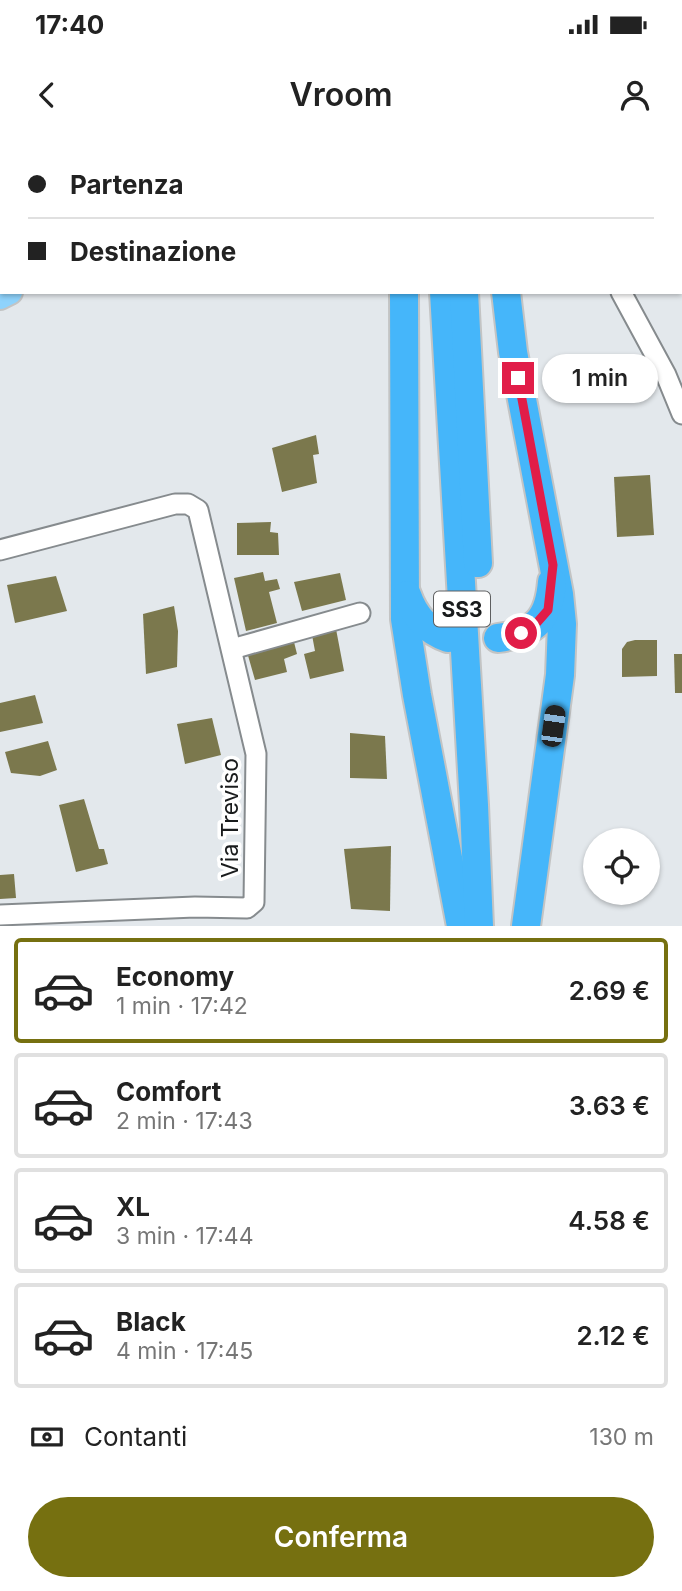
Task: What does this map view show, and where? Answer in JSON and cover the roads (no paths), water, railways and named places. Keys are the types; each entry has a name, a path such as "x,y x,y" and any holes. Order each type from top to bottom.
{"highway":[{"path":"404,294 406,626 461,926"},
{"name":"SS3","path":"444,294 479,926"},
{"name":"SS3","path":"464,294 496,926"},
{"path":"507,296 513,352 562,615 562,653 526,926"},
{"path":"498,638 527,631 545,616 551,596 553,565"},
{"path":"406,592 411,606 424,624 448,638"}],"street":[{"path":"622,294 666,374 682,414"},
{"name":"Via Treviso","path":"0,550 176,504 188,504 198,510 256,754 254,902 247,917 195,907 0,915"},
{"path":"232,649 360,613"}]}
